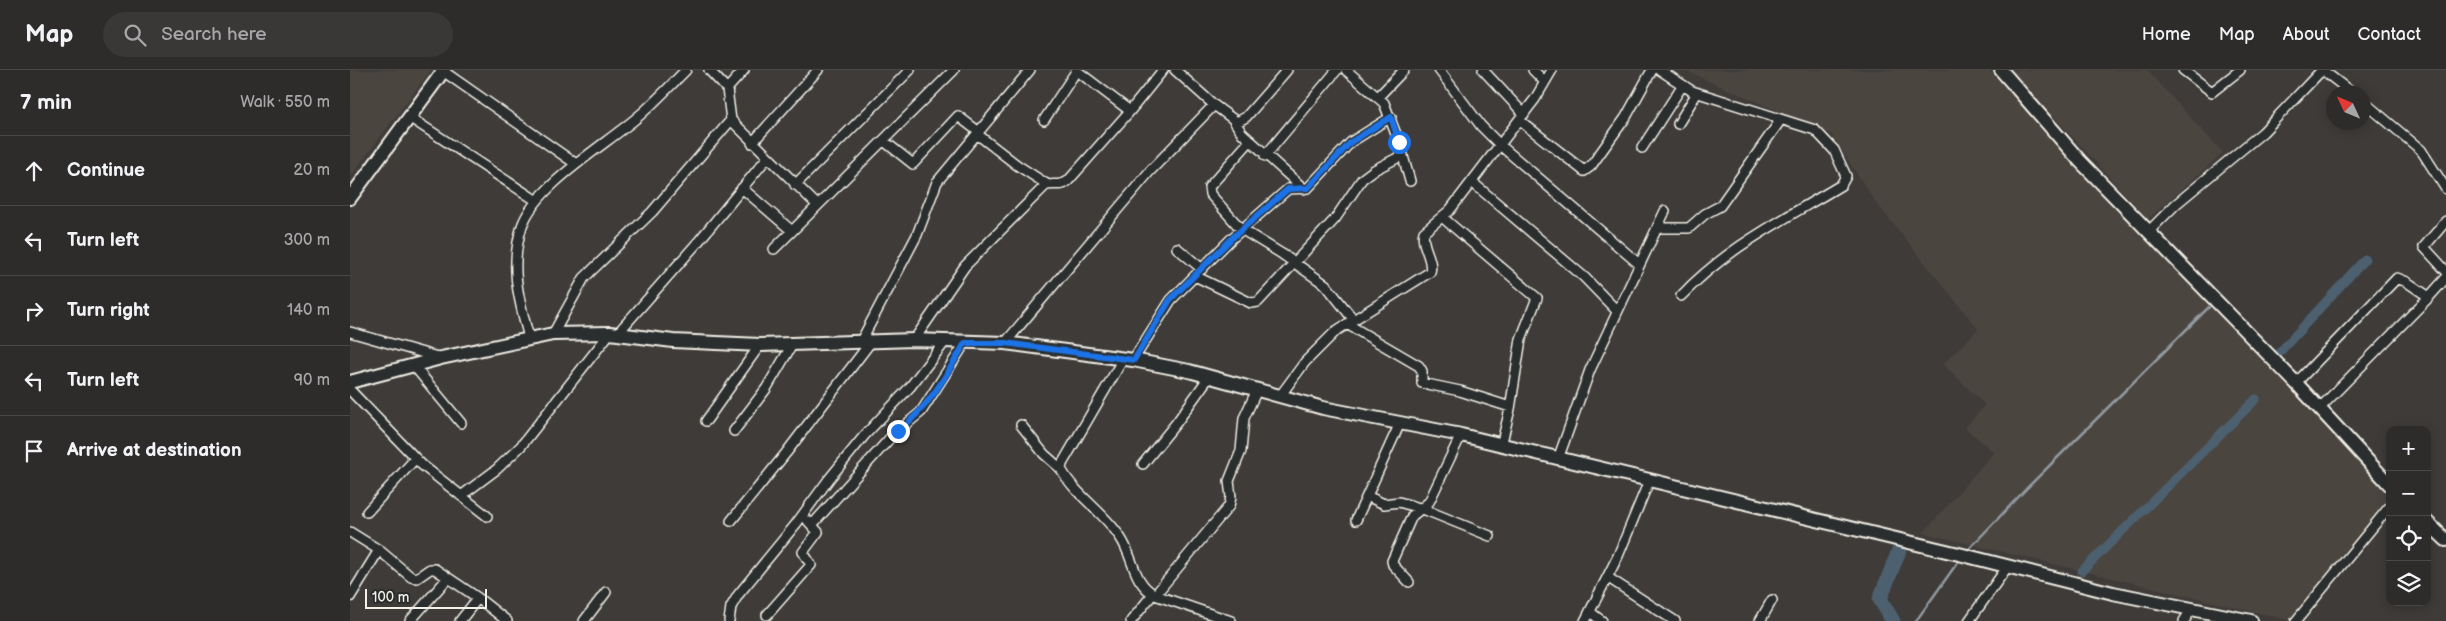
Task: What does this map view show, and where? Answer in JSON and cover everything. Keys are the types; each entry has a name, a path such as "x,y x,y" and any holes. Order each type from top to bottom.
{"street":[{"path":"530,338 516,289 515,264 522,226 537,201 576,164 640,116 686,70"},
{"path":"709,70 727,89 731,120 767,158 817,205"},
{"path":"727,89 744,70"},
{"path":"752,143 818,70"},
{"path":"795,185 910,70"},
{"path":"774,249 954,70"},
{"path":"731,521 786,453 865,343 917,235 937,182 1030,70"},
{"path":"1044,120 1077,70 1130,111"},
{"path":"884,141 913,164 958,116 1017,166 1048,184 1061,186 1068,181 1130,111 1163,70"},
{"path":"1174,70 1234,121 1265,156 1304,190"},
{"path":"1234,121 1241,121 1246,117 1286,70"},
{"path":"1265,156 1337,70"},
{"path":"1346,70 1379,96 1391,117 1410,182"},
{"path":"1379,96 1404,70"},
{"path":"1439,70 1482,126 1500,145 1640,264"},
{"path":"1483,70 1522,117 1584,171 1591,166 1620,125 1652,70"},
{"path":"1533,70 1545,82"},
{"path":"1280,396 1305,362 1320,346 1350,322 1430,272 1431,266 1422,235 1426,229 1442,217 1472,182 1522,117 1552,70"},
{"path":"1660,70 1682,86 1697,93 1819,132 1837,155 1845,171 1846,180 1841,185 1763,230 1705,273 1681,296"},
{"path":"2001,70 2080,161 2296,383 2386,481"},
{"path":"2183,70 2212,92 2240,70"},
{"path":"350,198 444,71 576,164"},
{"path":"2148,232 2176,204 2251,143 2320,72 2325,72 2341,85"},
{"path":"1642,148 1682,86"},
{"path":"1678,124 1697,93"},
{"path":"1005,343 1150,171 1214,105"},
{"path":"2371,108 2420,150 2446,189"},
{"path":"409,117 537,201"},
{"path":"1061,469 1062,464 1128,359 1170,300 1241,230 1288,189 1304,190 1351,142 1391,117"},
{"path":"552,334 584,278 652,212 731,120"},
{"path":"1657,228 1689,228 1704,214 1720,206 1780,121"},
{"path":"1250,141 1213,182 1209,191 1241,230 1326,285 1350,322 1419,366 1422,371 1422,383 1460,391 1510,407"},
{"path":"1178,248 1198,273 1255,303 1261,300 1335,219 1367,174 1403,155"},
{"path":"461,496 497,469 521,446 614,333 767,158"},
{"path":"1472,182 1584,276 1617,311"},
{"path":"914,340 975,255 1048,184"},
{"path":"742,188 792,231"},
{"path":"1558,459 1590,370 1665,211"},
{"path":"1442,217 1538,298 1522,339 1501,446"},
{"path":"2446,221 2424,247 2446,271"},
{"path":"2296,383 2397,278 2402,278 2429,297"},
{"path":"2318,409 2446,278"},
{"path":"350,332 441,358"},
{"path":"350,382 441,358 552,334 614,333 673,341 792,345 914,340 1005,343 1128,359 1189,371 1280,396 1461,435 2008,566 2188,616 2251,621"},
{"path":"731,620 731,607 738,595 852,450 910,387 944,342"},
{"path":"812,525 891,437 921,412 965,343"},
{"path":"706,421 760,344"},
{"path":"734,431 766,389 792,345"},
{"path":"414,366 461,423"},
{"path":"1143,464 1177,422 1209,377"},
{"path":"350,390 415,459 487,516"},
{"path":"1131,621 1229,506 1231,498 1229,481 1241,451 1244,418 1257,390"},
{"path":"1356,520 1400,423"},
{"path":"1021,425 1044,454 1061,469 1120,536 1142,586 1154,595 1231,621"},
{"path":"1409,582 1393,565 1392,561 1412,516 1430,502 1461,435"},
{"path":"368,512 415,459"},
{"path":"1585,621 1607,577 1649,481"},
{"path":"1367,496 1384,504 1400,502 1423,509 1490,536"},
{"path":"2296,621 2386,511"},
{"path":"767,614 811,565 803,554 805,548 818,532 802,516"},
{"path":"2431,526 2446,540"},
{"path":"350,532 379,550 414,578 432,568 478,598 506,621"},
{"path":"350,596 379,550"},
{"path":"1969,621 2008,566"},
{"path":"1607,577 1675,621"},
{"path":"410,621 448,578"},
{"path":"584,621 606,592"},
{"path":"460,621 478,598"},
{"path":"1760,621 1772,600"},
{"path":"1590,612 1602,621"}],"shaded area":[{"path":"350,70 431,70 350,177"},
{"path":"1684,70 1989,70 2059,148 2386,489 2386,503 2289,620 1923,533 1994,452 1965,428 1985,405 1943,364 1978,329 1874,200 1831,134"},
{"path":"2011,70 2147,70 2223,153 2148,219"}],"waterway":[{"path":"2278,354 2365,259"},
{"path":"1967,551 2027,488 2209,307"},
{"path":"2082,571 2256,399"},
{"path":"1893,621 1880,599 1900,548"},
{"path":"1916,621 1960,559"}],"route":[{"path":"898,431 921,412 929,402 965,343 1005,343 1134,360 1170,300 1231,239 1288,189 1304,190 1308,188 1351,142 1391,117 1399,142"}]}
